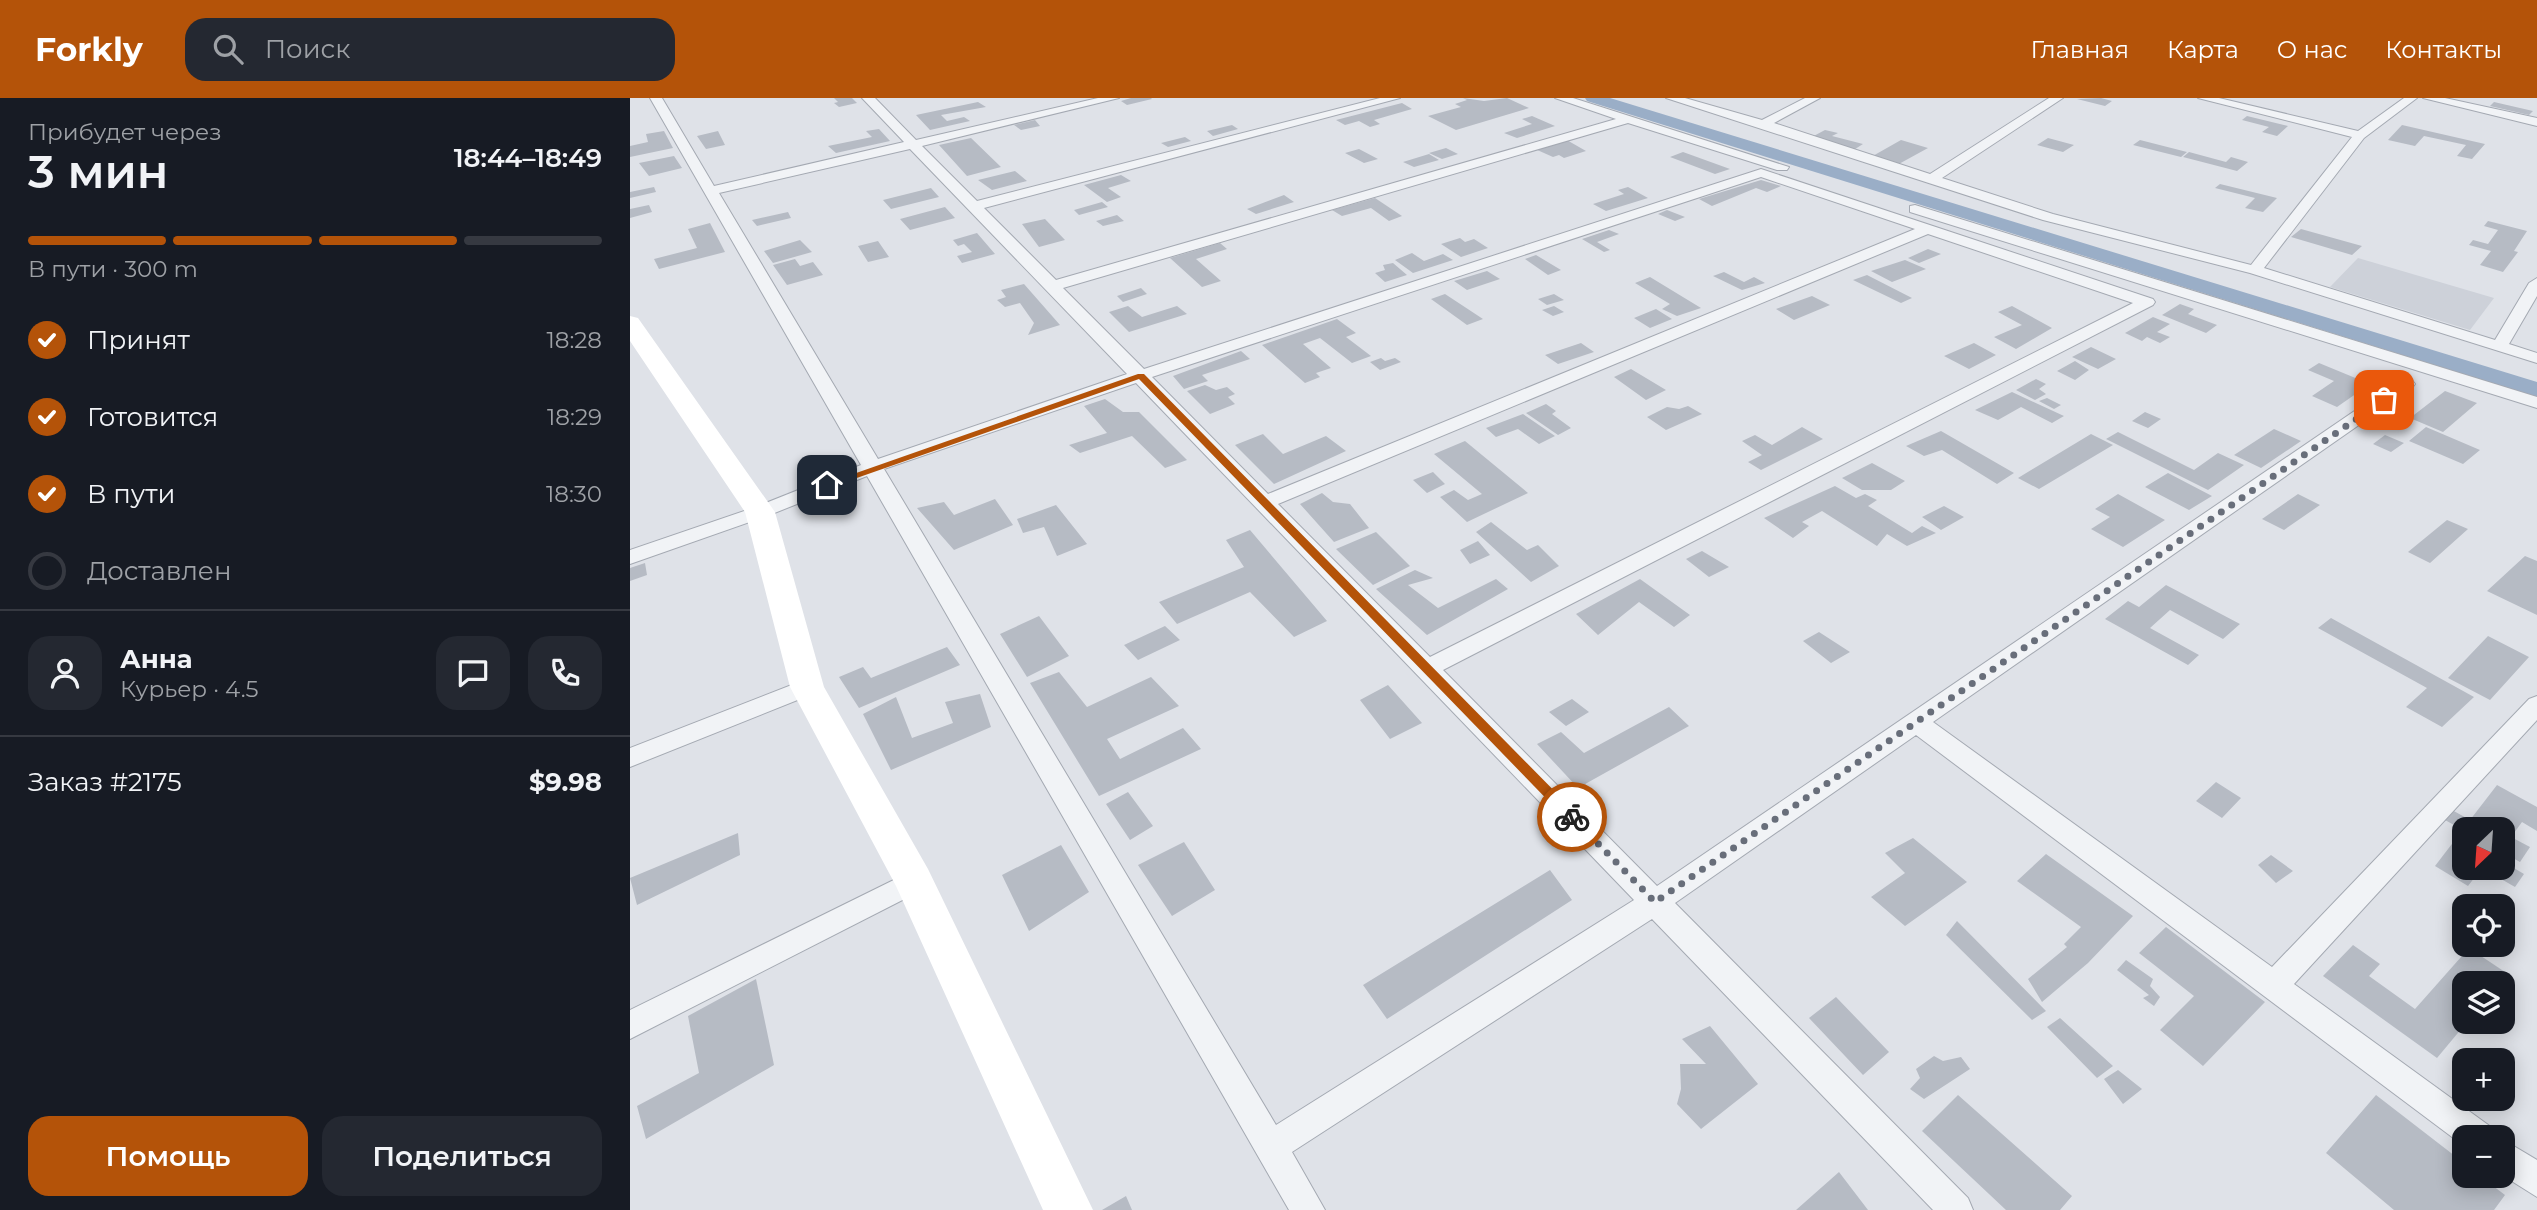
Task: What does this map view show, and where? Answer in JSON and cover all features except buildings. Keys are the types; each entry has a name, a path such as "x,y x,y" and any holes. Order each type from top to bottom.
{"street":[{"path":"656,98 1308,1210"},
{"path":"868,98 1956,1210"},
{"path":"710,191 1113,98"},
{"path":"975,206 1394,98"},
{"path":"1561,98 2537,403"},
{"path":"1672,98 1763,124 2048,216 2255,270 2537,358"},
{"path":"1763,124 1814,98"},
{"path":"1933,178 2057,98"},
{"path":"2204,98 2360,135"},
{"path":"2255,270 2360,135 2412,98"},
{"path":"2429,98 2537,122"},
{"path":"1053,286 1629,119"},
{"path":"630,557 760,512 872,467 1141,375 1761,173 2147,302 1427,668"},
{"path":"1265,502 1927,229"},
{"path":"2499,347 2537,283"},
{"path":"630,323 760,512 807,687 914,881 1057,1205"},
{"path":"1272,1146 1655,902 2406,384"},
{"path":"630,758 807,687"},
{"path":"2274,985 2537,705"},
{"path":"1917,723 2462,1125"},
{"path":"630,1025 914,881"},
{"path":"2515,1164 2537,1180"}],"shaded area":[{"path":"2358,258 2494,298 2470,330 2330,287"}],"waterway":[{"path":"1593,98 2537,390"}],"way so far":[{"path":"1572,817 1655,902 2384,400"}],"route":[{"path":"827,485 872,467 1141,375 1572,817"}]}
